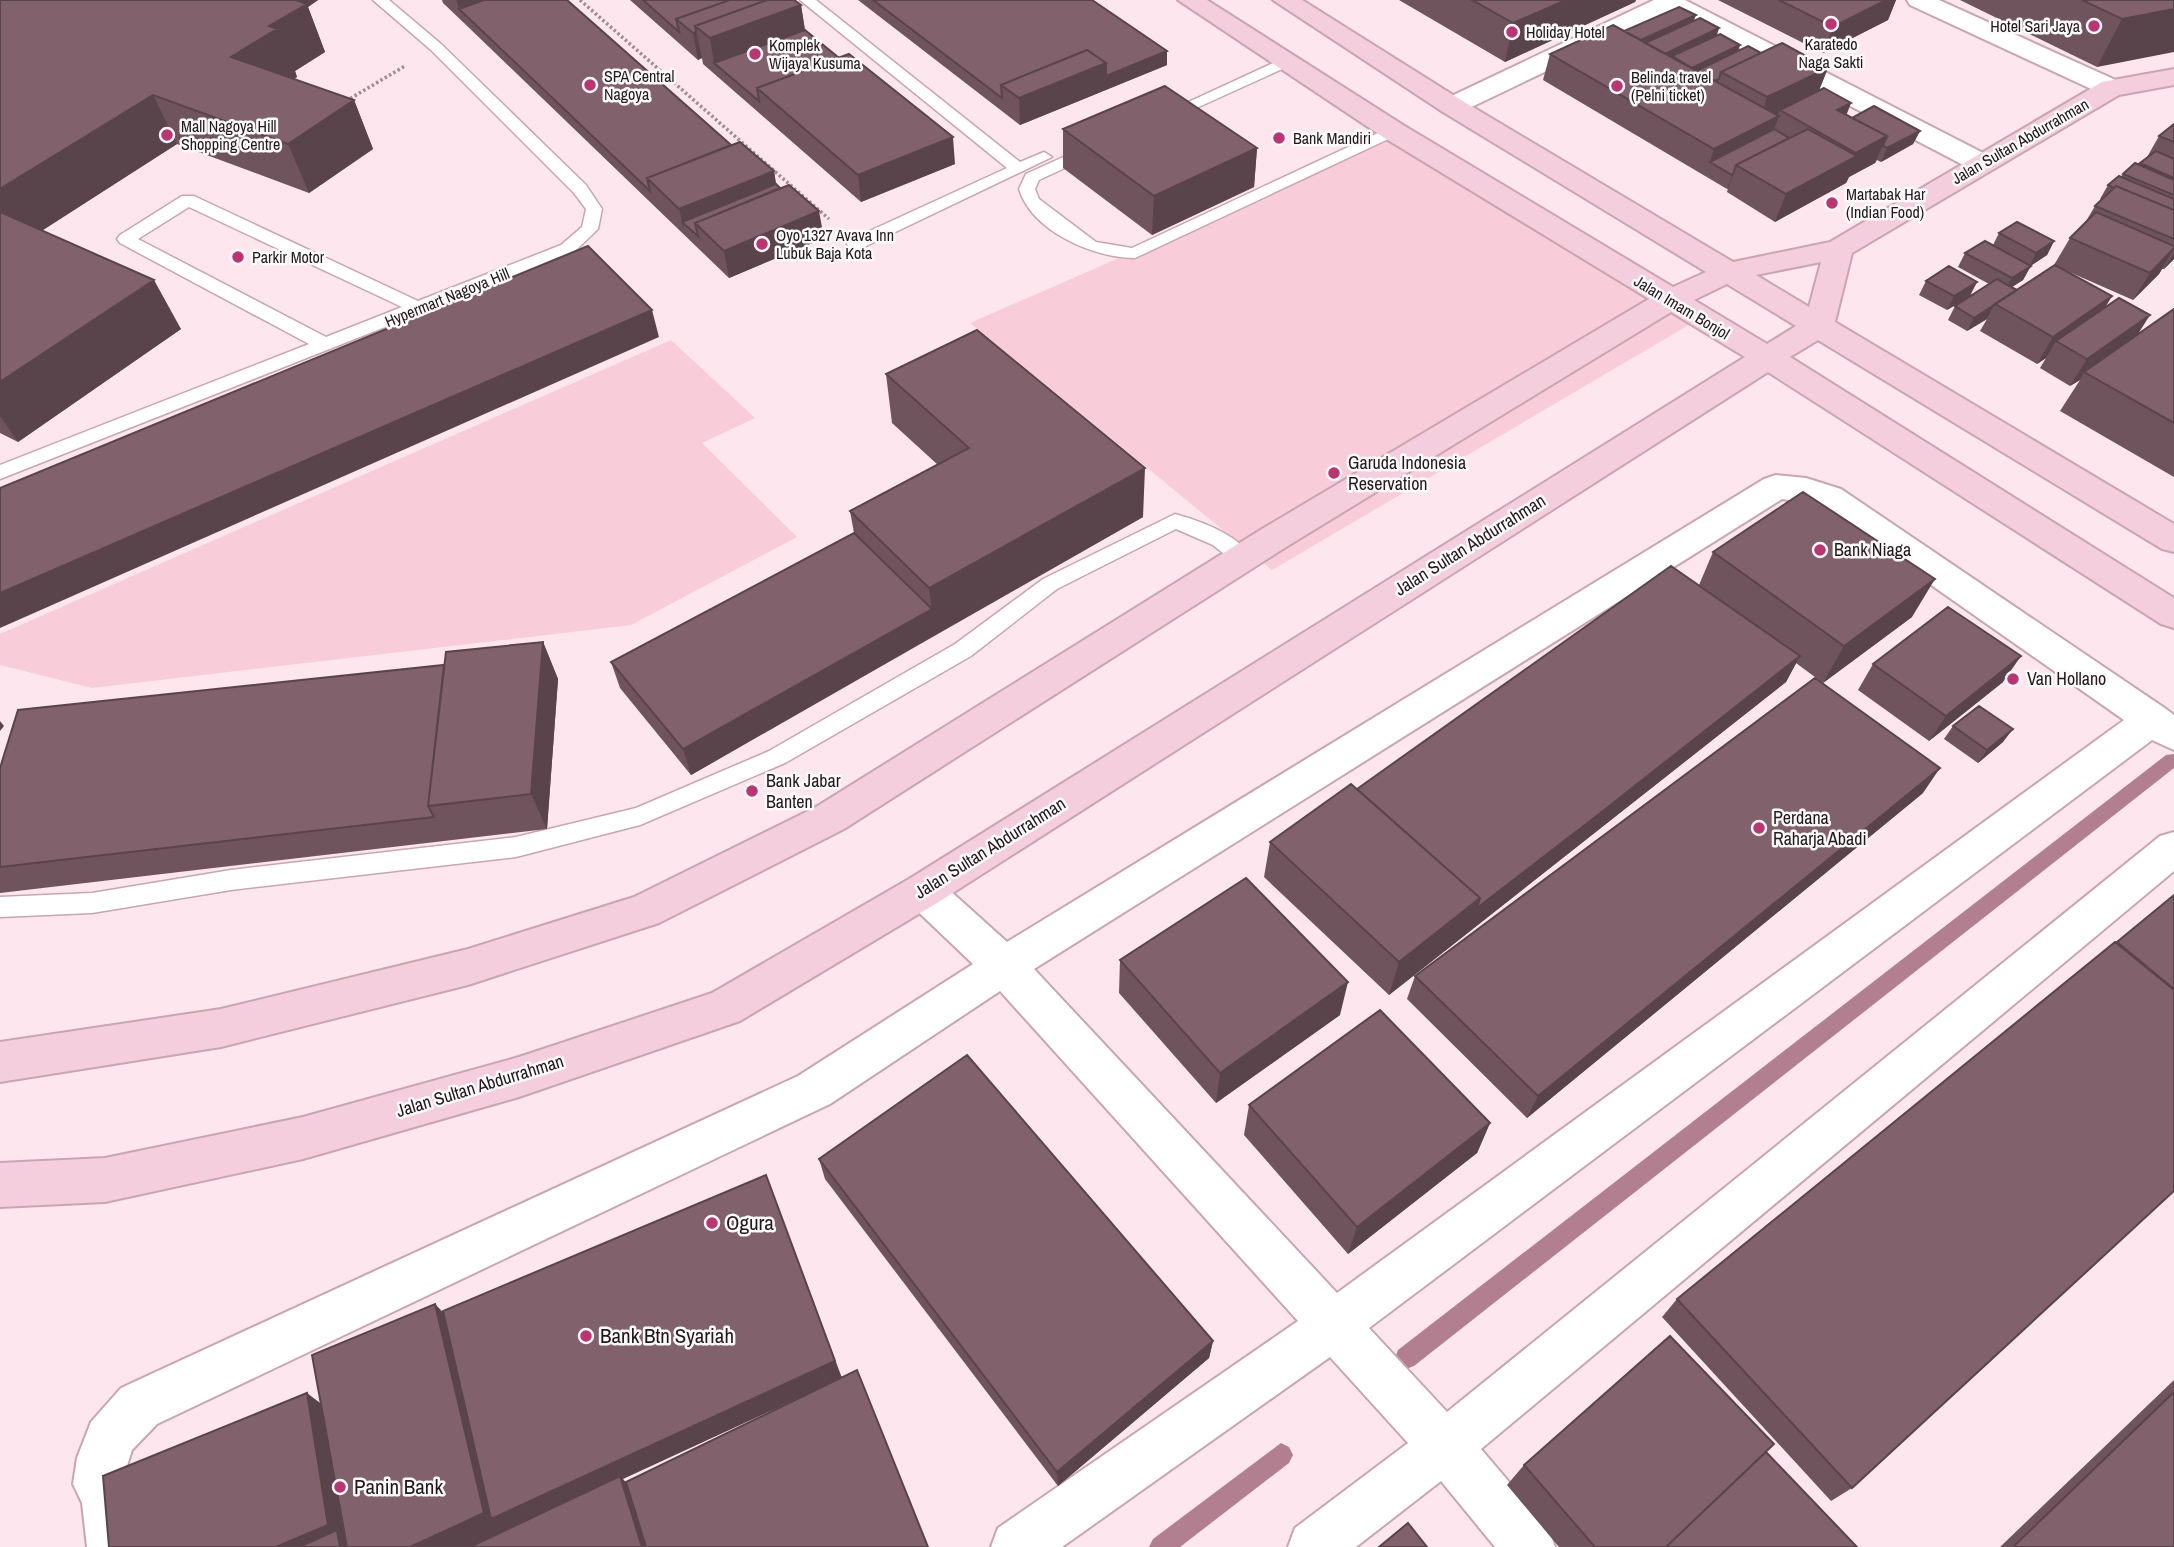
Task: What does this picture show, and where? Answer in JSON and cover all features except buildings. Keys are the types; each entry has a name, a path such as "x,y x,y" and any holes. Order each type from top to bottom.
{"main road":[{"name":"Jalan Imam Bonjol","path":"1190,0 1393,131 1767,357 2174,615"},
{"path":"1288,1 1452,106 2174,540"},
{"name":"Jalan Sultan Abdurrahman","path":"0,1062 222,1028 468,967 645,911 830,818 1242,558 1669,300 1729,272 1839,249 2111,88 2174,77"},
{"path":"1819,325 1839,249"},
{"name":"Jalan Sultan Abdurrahman","path":"0,1185 105,1180 303,1138 519,1077 725,1008 923,891 1819,325"}],"street":[{"path":"1919,0 2111,88"},
{"path":"1452,106 1668,1 1981,163"},
{"path":"113,1547 106,1490 99,1484 101,1451 115,1430 139,1406 814,1090 1004,965 1776,487 1806,490 1829,497 2165,728 1332,1326 1017,1547"},
{"path":"1314,1547 1445,1446 2174,848"},
{"path":"923,891 1004,965 1332,1326 1445,1446 1529,1547"}],"lane":[{"name":"Hypermart Nagoya Hill","path":"0,472 567,248 590,229 594,209 580,189 436,47 380,0"},
{"path":"807,0 1018,169"},
{"path":"1145,118 1278,57"},
{"path":"1101,138 1032,177 1027,188 1031,201 1091,249 1115,254 1135,253 1393,131"},
{"path":"856,243 1018,169 1101,138"},
{"path":"326,345 126,239 188,200 418,308"},
{"path":"0,907 92,903 231,880 516,847 640,816 777,757 963,650 1050,584 1175,521 1220,540 1242,558"}],"path":[{"path":"580,0 856,243"},
{"path":"342,104 436,47"}],"shaded area":[{"path":"1392,139 1699,319 1272,570 970,323"},
{"path":"671,340 755,418 702,443 797,537 631,625 92,688 0,665 0,634"}],"waterway":[{"path":"1406,1358 2172,760"},
{"path":"1161,1547 1281,1455"}],"place":[{"name":"Karatedo Naga Sakti","path":"1831,24"},
{"name":"Hotel Sari Jaya","path":"2094,26"},
{"name":"Holiday Hotel","path":"1512,32"},
{"name":"Komplek Wijaya Kusuma","path":"755,54"},
{"name":"SPA Central Nagoya","path":"590,85"},
{"name":"Belinda travel (Pelni ticket)","path":"1617,86"},
{"name":"Mall Nagoya Hill Shopping Centre","path":"167,135"},
{"name":"Bank Mandiri","path":"1279,138"},
{"name":"Martabak Har (Indian Food)","path":"1832,203"},
{"name":"Oyo 1327 Avava Inn Lubuk Baja Kota","path":"762,244"},
{"name":"Parkir Motor","path":"238,257"},
{"name":"Garuda Indonesia Reservation","path":"1334,473"},
{"name":"Bank Niaga","path":"1820,550"},
{"name":"Van Hollano","path":"2013,679"},
{"name":"Bank Jabar Banten","path":"752,791"},
{"name":"Perdana Raharja Abadi","path":"1759,828"},
{"name":"Ogura","path":"712,1223"},
{"name":"Bank Btn Syariah","path":"586,1336"},
{"name":"Panin Bank","path":"340,1487"}]}
